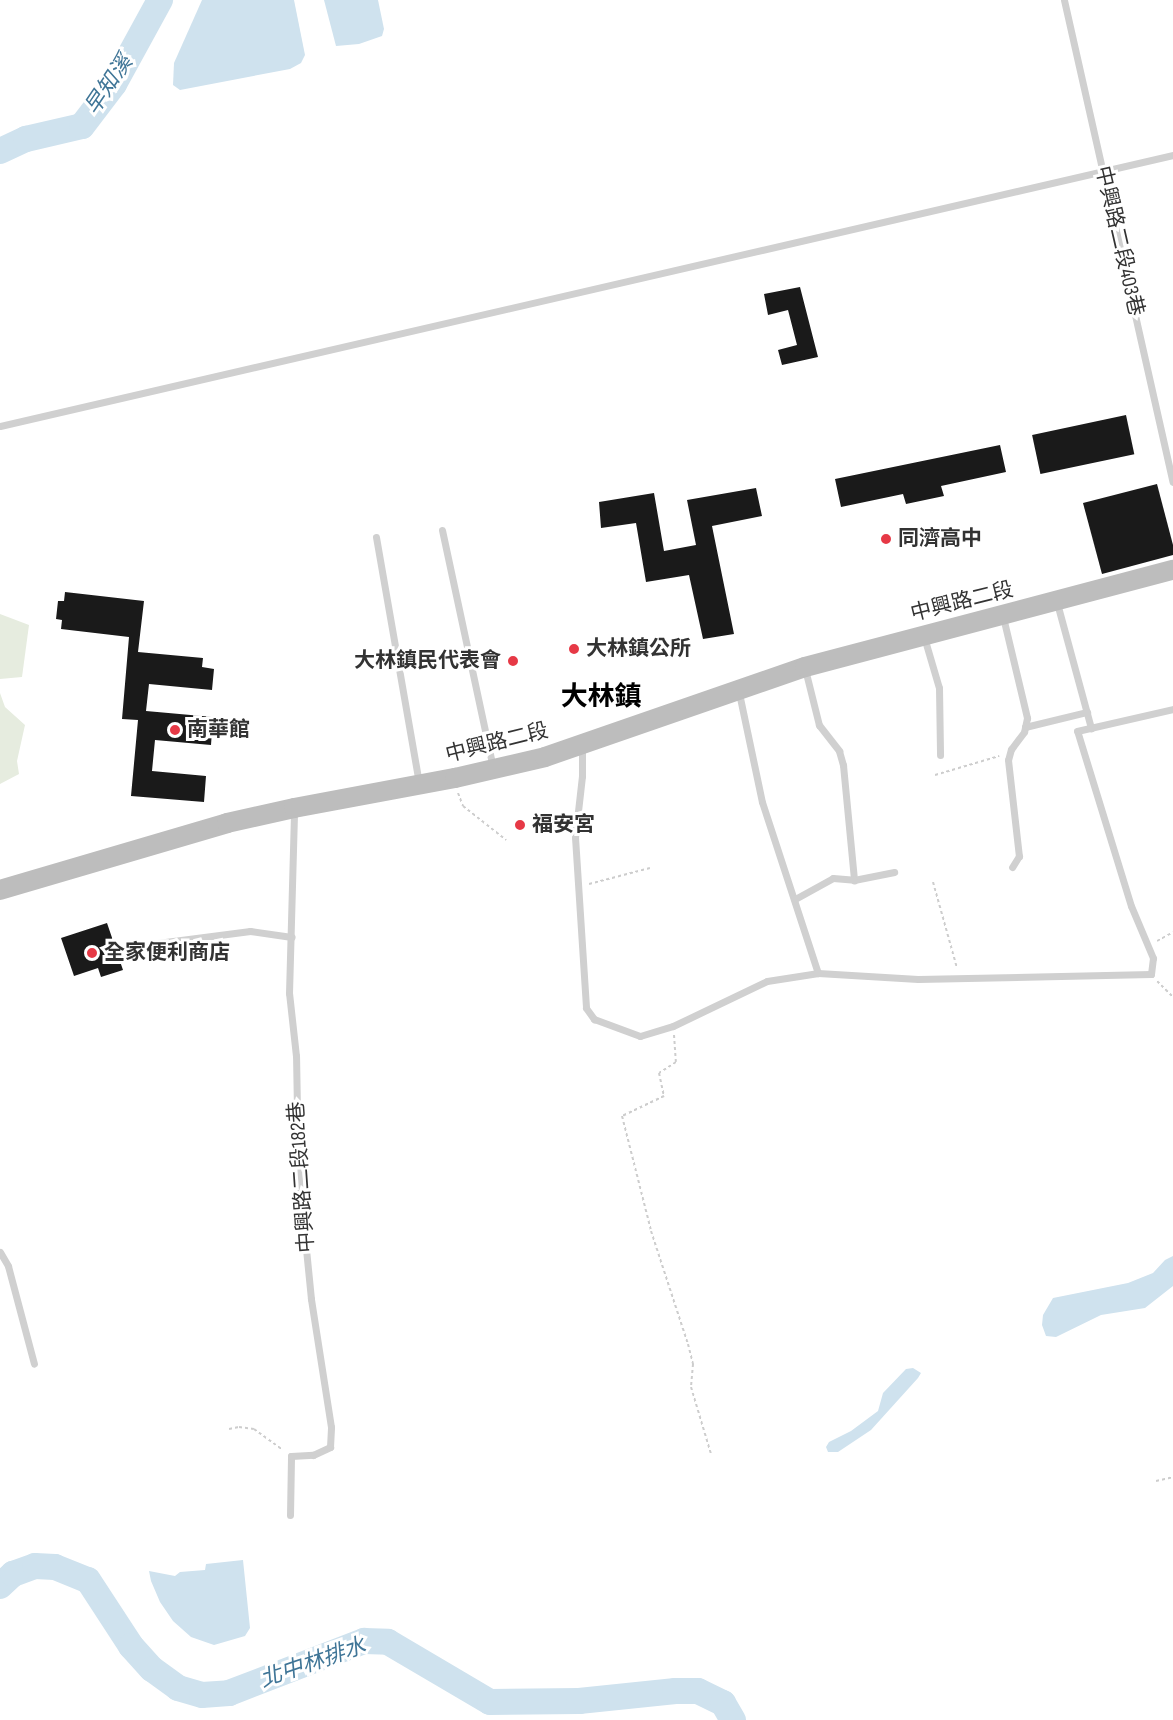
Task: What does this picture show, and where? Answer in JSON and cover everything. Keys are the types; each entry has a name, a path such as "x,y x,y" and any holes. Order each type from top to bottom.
{"main road":[{"name":"中興路二段","path":"0,890 227,823 494,770 582,745 738,688 805,667 1173,570"}],"lane":[{"name":"中興路二段403巷","path":"1064,0 1173,482"},
{"path":"0,426 1173,155"},
{"path":"442,530 494,770"},
{"path":"376,537 419,786"},
{"path":"1057,602 1091,728"},
{"path":"1003,616 1028,718 1008,760 1019,856 1012,867"},
{"path":"924,636 939,688 940,755"},
{"path":"805,667 819,725 839,751 843,765 854,880"},
{"path":"738,688 762,802 818,973"},
{"path":"582,745 582,776 575,837 586,1008 594,1019 640,1036 673,1026 767,981 818,973 918,979 1052,978 1151,974 1153,958 1131,906 1077,731 1173,709"},
{"path":"1025,727 1087,712"},
{"name":"中興路二段182巷","path":"291,1456 313,1455 330,1447 332,1427 312,1299 298,1168 296,1056 289,993 294,808"},
{"path":"795,899 833,878 854,880 894,873"},
{"path":"150,945 250,931 292,938"},
{"path":"0,1251 8,1266 34,1364"},
{"path":"290,1515 291,1456"}],"path":[{"path":"935,775 1010,753"},
{"path":"455,778 463,806 506,840"},
{"path":"578,886 650,868"},
{"path":"933,882 959,977"},
{"path":"1149,946 1173,932"},
{"path":"1151,974 1173,997"},
{"path":"673,1026 676,1062 659,1073 664,1096 622,1116 651,1231 688,1344 693,1364 691,1387 711,1454"},
{"path":"229,1429 239,1427 254,1429 291,1456"},
{"path":"1156,1481 1173,1477"}],"shaded area":[{"path":"0,614 29,625 22,677 0,679"},
{"path":"0,693 5,707 25,725 17,761 19,774 0,784"}],"water":[{"path":"202,0 294,0 305,55 301,63 290,69 180,90 173,85 174,63"},
{"path":"324,0 378,0 384,29 382,36 359,44 336,46"},
{"path":"1173,1256 1173,1286 1145,1308 1101,1315 1056,1337 1046,1336 1042,1325 1043,1315 1053,1298 1128,1283 1153,1273 1165,1260"},
{"path":"913,1368 921,1373 918,1378 871,1430 838,1452 828,1452 826,1447 829,1442 851,1431 878,1411 883,1393 906,1369"},
{"path":"243,1560 250,1628 245,1636 214,1645 191,1637 173,1621 160,1602 149,1571 175,1576 180,1572 205,1570 206,1564"}],"building":[{"path":"800,287 818,357 782,365 778,350 797,345 788,310 768,315 764,294"},
{"path":"1126,415 1134,454 1040,474 1032,435"},
{"path":"1000,445 1006,472 941,486 944,496 906,504 903,494 841,507 835,479"},
{"path":"1157,484 1173,545 1173,555 1102,574 1083,503"},
{"path":"756,488 762,516 712,526 734,634 703,639 689,575 646,582 636,523 601,528 599,502 654,493 664,551 696,545 687,500"},
{"name":"南華館","path":"65,592 144,601 138,652 203,658 202,667 214,669 212,690 149,684 146,711 213,717 211,745 155,740 152,771 206,776 204,802 131,796 138,720 122,719 129,637 61,629 62,620 56,619 58,601 64,601"},
{"name":"全家便利商店","path":"107,923 123,970 101,977 98,968 74,976 61,938"}],"waterway":[{"name":"早知溪","path":"0,151 26,139 82,126 114,84 160,0"},
{"name":"北中林排水","path":"0,1586 13,1574 35,1566 55,1567 88,1580 131,1646 152,1669 178,1688 202,1695 229,1693 364,1641 388,1642 490,1702 579,1701 675,1691 698,1691 723,1703 733,1720"}],"place":[{"name":"同濟高中","path":"886,539"},
{"name":"大林鎮公所","path":"574,649"},
{"name":"大林鎮民代表會","path":"513,661"},
{"name":"南華館","path":"175,730"},
{"name":"福安宮","path":"520,825"},
{"name":"全家便利商店","path":"92,953"}],"district":[{"name":"大林鎮","path":"601,698"}]}
